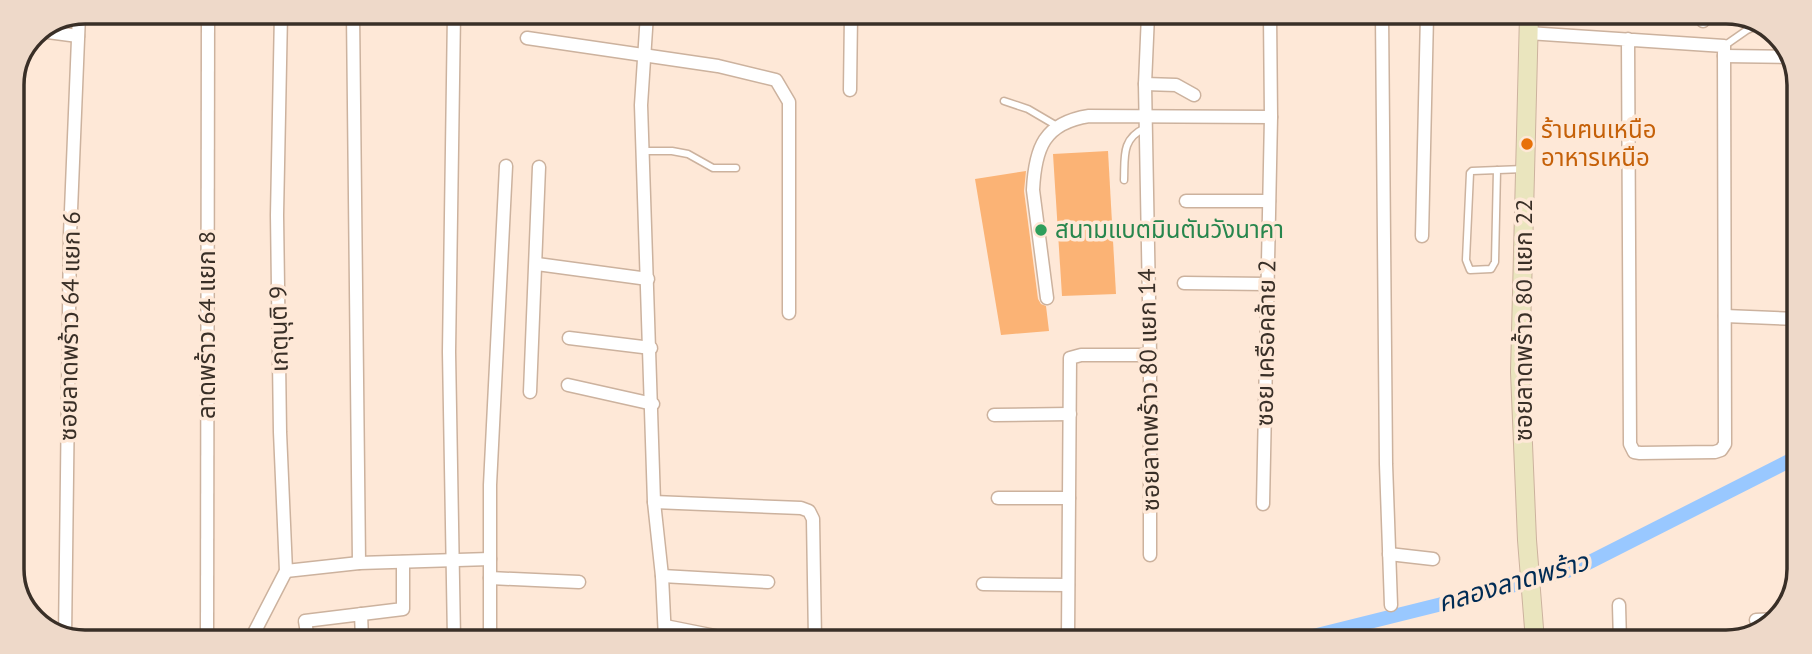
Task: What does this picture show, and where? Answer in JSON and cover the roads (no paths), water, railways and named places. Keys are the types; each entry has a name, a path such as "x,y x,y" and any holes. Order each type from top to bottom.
{"street":[{"name":"ลาดพร้าว 64 แยก 8","path":"207,630 208,24"},
{"name":"เกตุนุติ 9","path":"256,630 286,571 280,432 277,215 281,24"},
{"path":"353,24 359,563"},
{"path":"454,24 449,352 455,560 454,630"},
{"path":"646,24 641,105 653,404 654,502 665,630"},
{"path":"850,90 851,24"},
{"name":"ซอยลาดพร้าว 80 แยก 14","path":"1148,24 1145,121 1150,355 1150,555"},
{"name":"ซอย เครือคล้าย 2","path":"1263,503 1271,117 1270,24"},
{"path":"1382,24 1386,437 1391,606"},
{"path":"1422,236 1427,24"},
{"path":"1528,24 1628,39 1780,56"},
{"name":"ซอยลาดพร้าว 80 แยก 22","path":"1528,24 1520,372 1534,630"},
{"name":"ซอยลาดพร้าว 64 แยก 6","path":"65,626 70,235 79,25"},
{"path":"55,33 78,36"},
{"path":"527,38 718,66 776,80 789,102 789,313"},
{"path":"1628,39 1630,444 1634,452 1715,453 1724,447 1724,51"},
{"path":"1145,84 1176,85 1195,95"},
{"path":"1047,298 1033,190 1034,174 1044,142 1057,126 1066,120 1089,116 1145,121 1271,117"},
{"path":"490,630 490,485 506,166"},
{"path":"530,392 539,166"},
{"path":"1186,201 1269,201"},
{"path":"537,264 648,279"},
{"path":"1184,283 1267,284"},
{"path":"1725,316 1787,319"},
{"path":"569,338 651,348"},
{"path":"1068,630 1070,358 1081,355 1150,355"},
{"path":"568,385 653,404"},
{"path":"994,415 1070,414"},
{"path":"998,498 1069,498"},
{"path":"654,502 801,508 809,511 813,519 815,630"},
{"path":"1389,554 1433,559"},
{"path":"286,571 359,563 490,559"},
{"path":"306,630 304,621 404,609 403,562"},
{"path":"662,576 768,582"},
{"path":"491,578 579,582"},
{"path":"983,584 1068,585"},
{"path":"1619,605 1620,630"},
{"path":"361,614 362,630"}],"lane":[{"path":"1724,51 1735,37 1750,30"},
{"path":"1004,101 1028,109 1057,126"},
{"path":"1124,180 1125,152 1129,138 1145,121"},
{"path":"643,151 680,152 713,168 736,168"},
{"path":"1497,170 1495,262 1491,269 1471,270 1466,260 1469,176 1472,171 1497,170 1524,169"}],"waterway":[{"name":"คลองลาดพร้าว","path":"1337,630 1578,568 1787,462"}],"place":[{"name":"ร้านฅนเหนือ อาหารเหนือ","path":"1527,144"},
{"name":"สนามแบตมินตันวังนาคา","path":"1041,230"}]}
